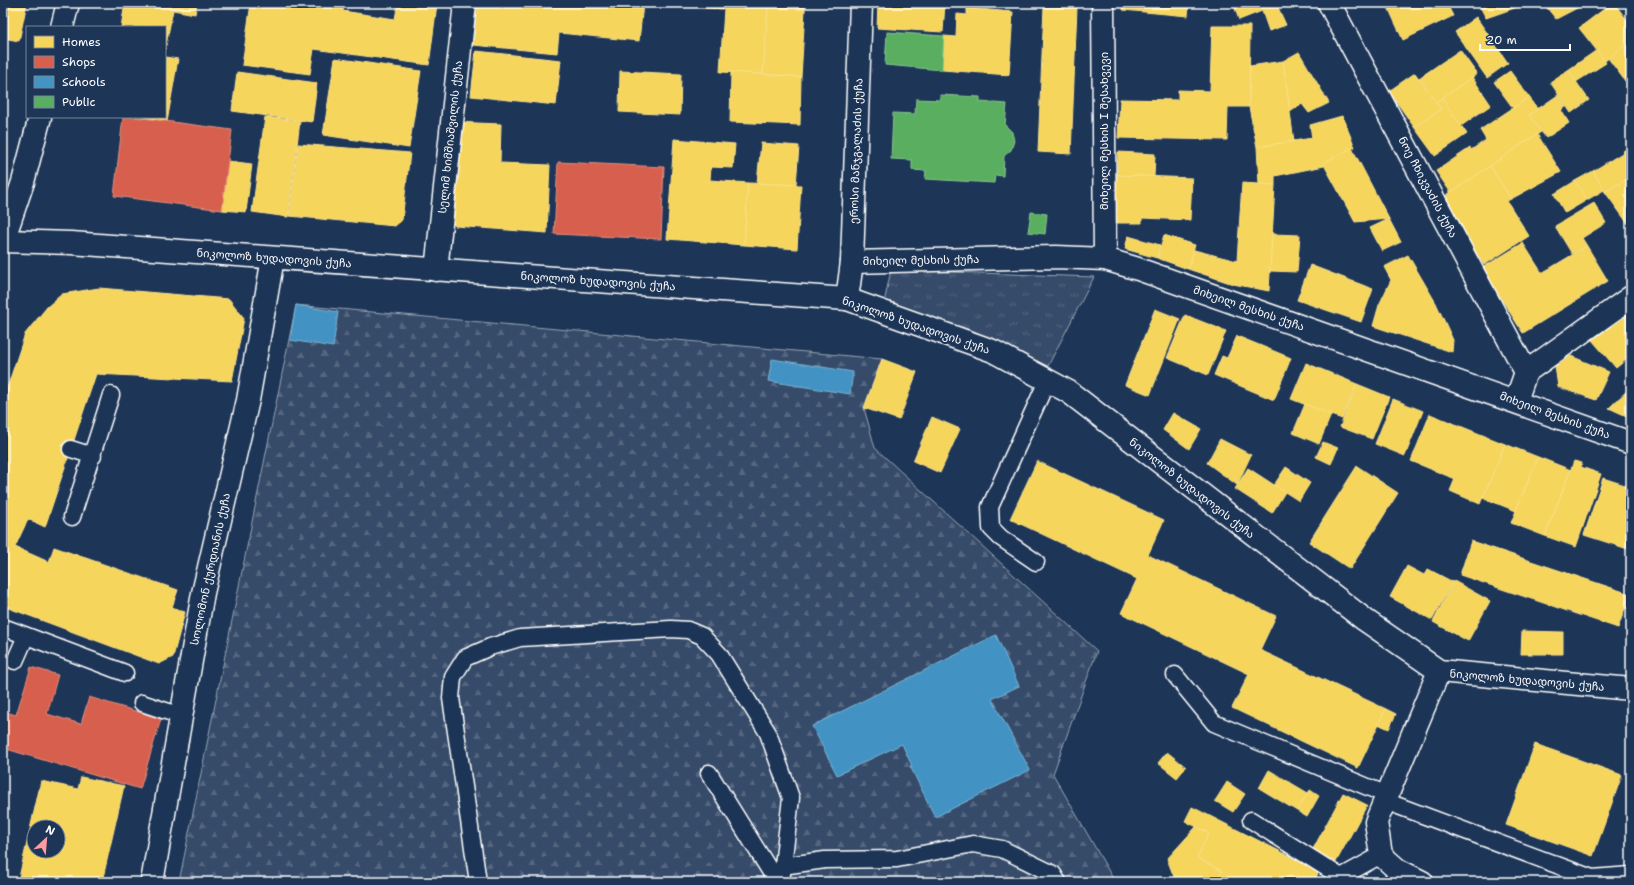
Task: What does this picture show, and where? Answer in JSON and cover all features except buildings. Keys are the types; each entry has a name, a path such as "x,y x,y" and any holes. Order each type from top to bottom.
{"street":[{"path":"62,26 68,3"},
{"name":"სელიმ ხიმშიაშვილის ქუჩა","path":"436,270 465,3"},
{"name":"ეროსი მანჯგალაძის ქუჩა","path":"847,298 852,262 861,3"},
{"name":"მიხეილ მესხის I შესახვევი","path":"1103,3 1105,259"},
{"name":"ნოე ჩხიკვაძის ქუჩა","path":"1329,3 1526,372"},
{"path":"3,241 23,182 40,118"},
{"name":"ნიკოლოზ ხუდადოვის ქუჩა","path":"3,241 71,243 847,298 993,351 1069,392 1365,620 1439,671 1631,689"},
{"name":"მიხეილ მესხის ქუჩა","path":"852,262 1056,257 1105,259 1138,269 1516,401 1631,443"},
{"name":"სოლომონ ქურდიანის ქუჩა","path":"152,882 203,593 248,400 273,258"},
{"path":"1516,401 1526,372 1631,297"},
{"path":"1422,882 1398,870 1380,854 1376,822 1439,671"}],"lane":[{"path":"1036,562 1001,538 990,528 990,508 1047,381"},
{"path":"72,517 93,456 111,395"},
{"path":"71,449 93,456"},
{"path":"3,627 126,673"},
{"path":"478,882 451,698 453,677 464,658 490,646 520,638 671,629 688,630 702,636 719,654 768,733 791,798 781,882"},
{"path":"15,661 26,636"},
{"path":"1175,675 1214,723 1386,798 1592,878 1631,874"},
{"path":"142,703 181,716"},
{"path":"708,773 777,882"},
{"path":"1251,820 1339,879 1380,854"},
{"path":"782,866 825,860 897,859 973,844 1002,849 1053,874 1058,882"}],"green space":[{"path":"891,270 1094,277 1048,366 974,331 884,303"},
{"path":"296,305 882,359 864,408 875,448 1097,651 1053,774 1115,882 179,882"}]}
